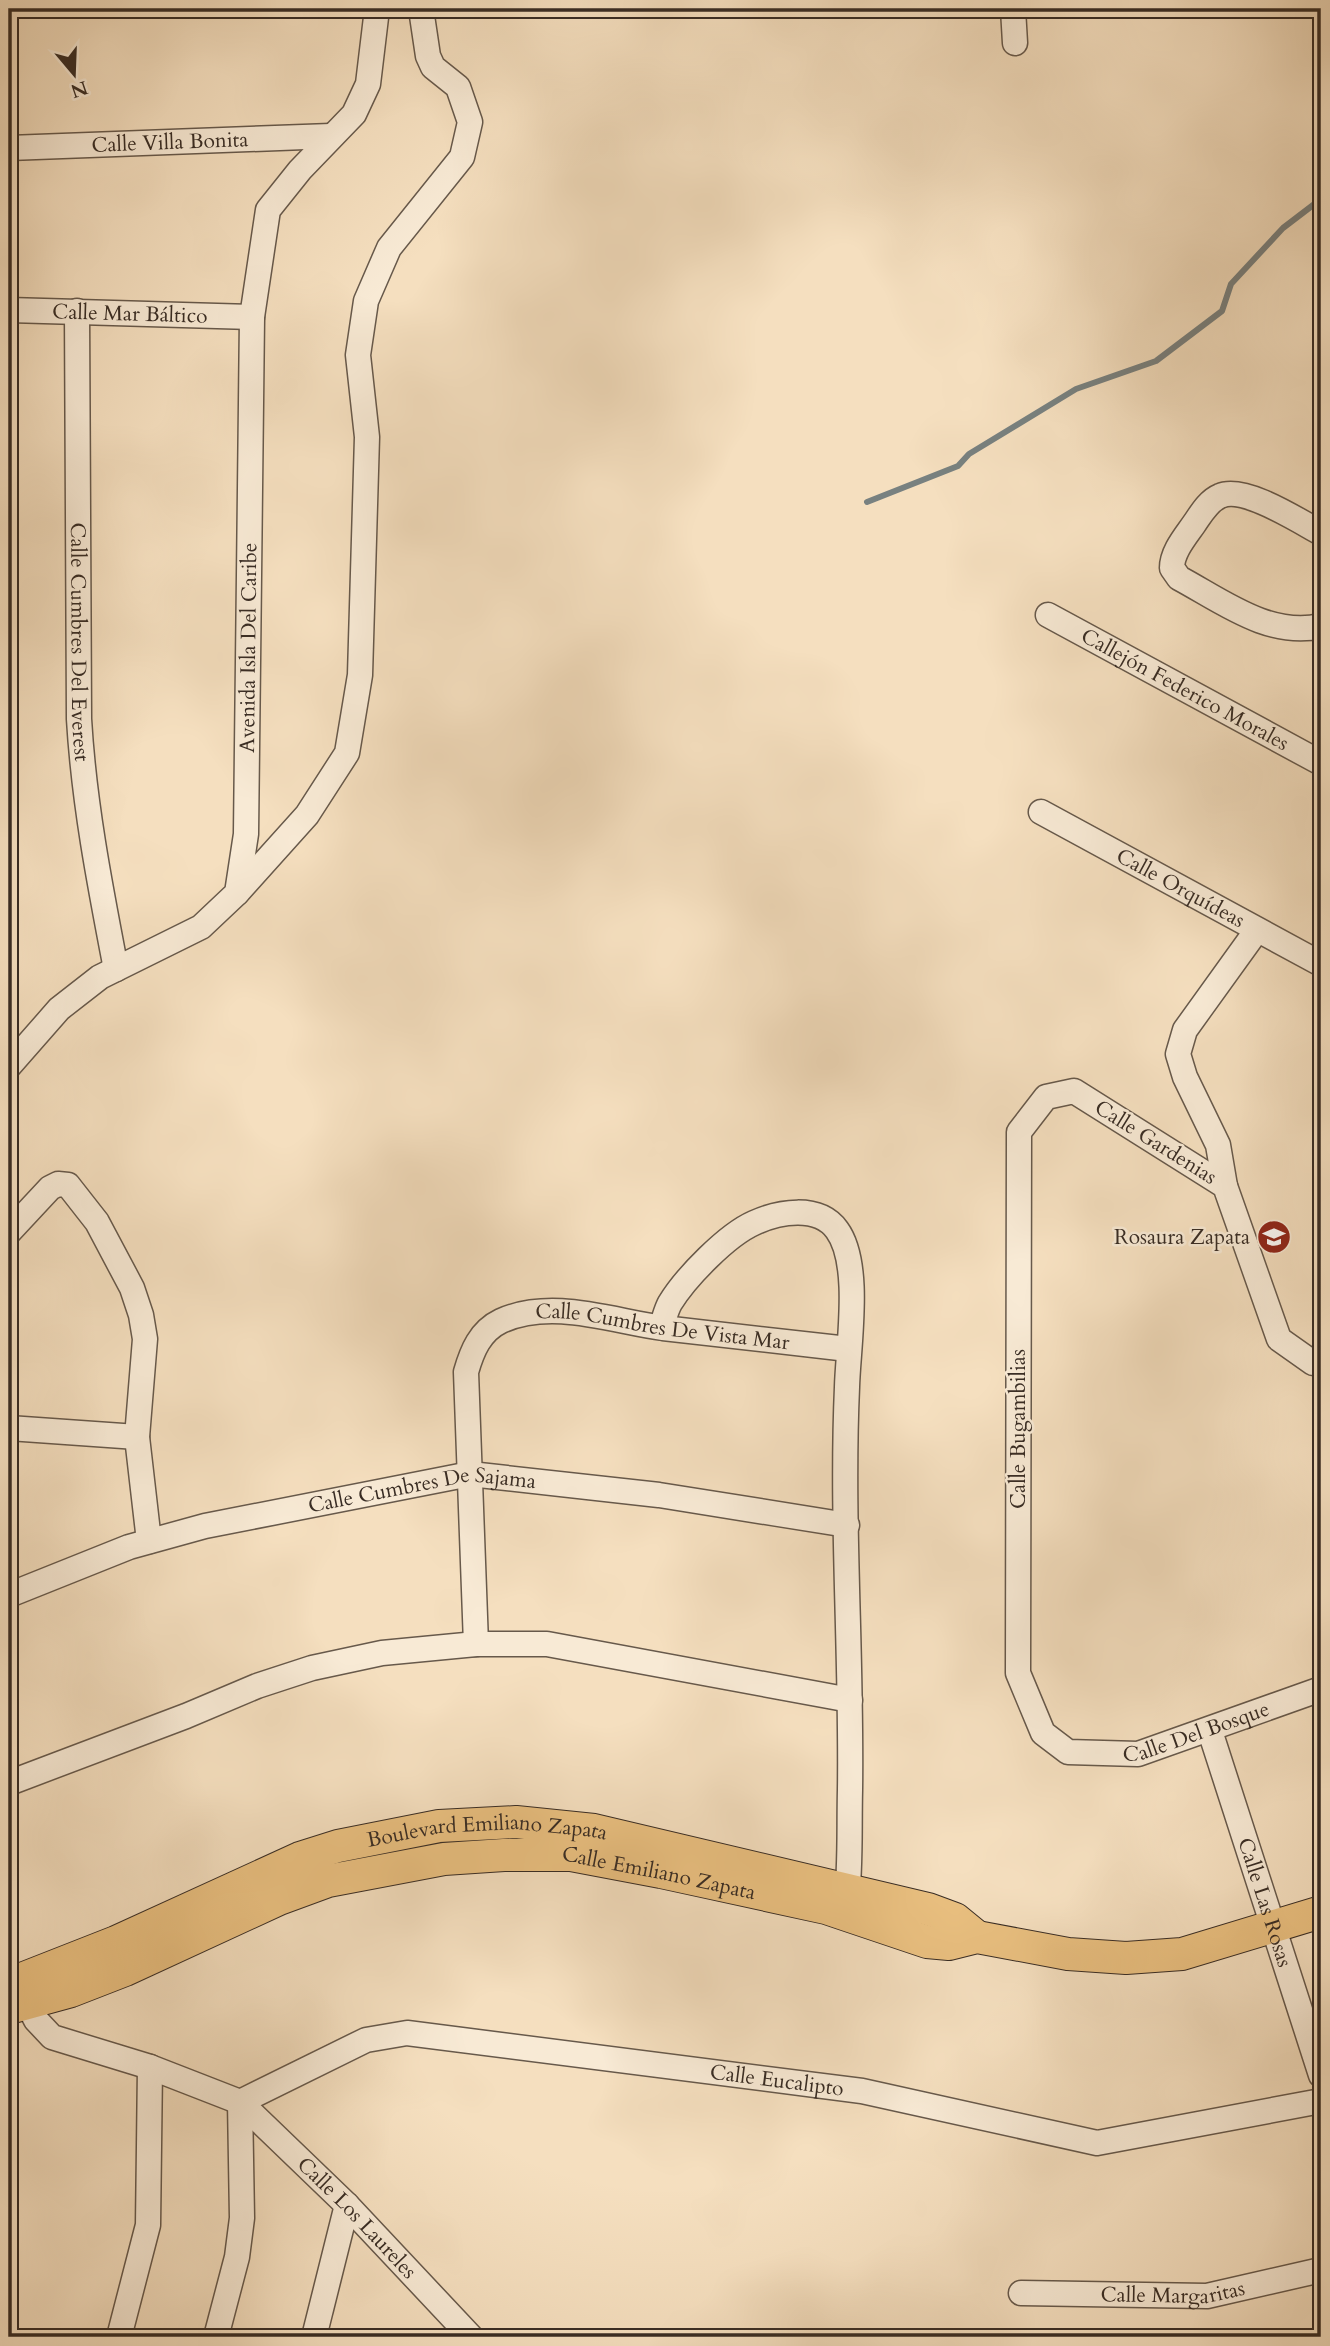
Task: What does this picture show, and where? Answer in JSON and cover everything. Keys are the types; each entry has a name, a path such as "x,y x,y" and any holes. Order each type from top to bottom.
{"main road":[{"name":"Calle Emiliano Zapata","path":"15,1994 71,1991 125,1970 279,1899 328,1881 444,1859 504,1855 570,1855 847,1903 927,1942 949,1944 976,1937 1068,1954 1126,1958 1182,1954 1321,1912"}],"street":[{"name":"Avenida Isla Del Caribe","path":"237,893 246,834 252,317 268,211 278,195 354,114 368,84 377,9"},
{"path":"9,1066 59,1009 116,969 201,927 237,893 307,816 347,753 360,675 367,438 358,355 366,301 389,248 462,157 470,122 458,87 433,67 421,9"},
{"path":"1013,9 1015,43"},
{"name":"Calle Villa Bonita","path":"9,148 331,136"},
{"name":"Calle Mar Báltico","path":"9,310 252,317"},
{"name":"Calle Cumbres Del Everest","path":"77,311 79,719 82,776 93,851 116,969"},
{"path":"1321,533 1263,503 1232,494 1221,495 1210,502 1174,554 1172,568 1179,578 1263,623 1288,629 1321,626"},
{"name":"Callejón Federico Morales","path":"1048,615 1321,763"},
{"name":"Calle Orquídeas","path":"1041,812 1321,964"},
{"path":"1224,1186 1218,1145 1185,1077 1178,1054 1185,1030 1217,990 1257,930"},
{"name":"Calle Gardenias","path":"1045,1097 1074,1091 1224,1186 1279,1339 1313,1363 1321,1363"},
{"name":"Calle Bugambilias","path":"1045,1097 1019,1132 1018,1674 1043,1733 1068,1752"},
{"path":"9,1232 50,1188 58,1184 68,1185 97,1222 132,1288 145,1339 137,1437 149,1541"},
{"path":"661,1327 670,1303 708,1258 744,1227 774,1214 800,1213 820,1217 837,1229 845,1246 851,1282 845,1430 850,1700 847,1903"},
{"name":"Calle Cumbres De Vista Mar","path":"470,1474 466,1372 472,1352 483,1334 500,1321 527,1314 558,1311 661,1327 848,1349"},
{"path":"9,1428 137,1437"},
{"path":"470,1474 476,1644"},
{"name":"Calle Cumbres De Sajama","path":"9,1595 149,1541 231,1520 470,1474 660,1495 847,1525"},
{"path":"9,1783 257,1686 312,1668 382,1653 476,1644 547,1644 850,1700"},
{"name":"Calle Del Bosque","path":"1068,1752 1138,1754 1210,1731 1321,1689"},
{"name":"Calle Las Rosas","path":"1210,1731 1321,2075"},
{"path":"15,1994 42,2030 52,2036 150,2067 240,2102 242,2218 237,2258 215,2337"},
{"name":"Calle Eucalipto","path":"240,2102 366,2040 407,2033 862,2091 1097,2143 1321,2101"},
{"path":"119,2337 148,2225 150,2067"},
{"name":"Calle Los Laureles","path":"240,2102 347,2205 471,2337"},
{"path":"314,2337 347,2205"},
{"name":"Calle Margaritas","path":"1021,2293 1208,2296 1321,2270"}],"waterway":[{"path":"867,502 958,466 969,454 1076,389 1156,361 1222,311 1231,284 1283,228 1321,199"}],"place":[{"name":"Rosaura Zapata","path":"1274,1237"}]}
